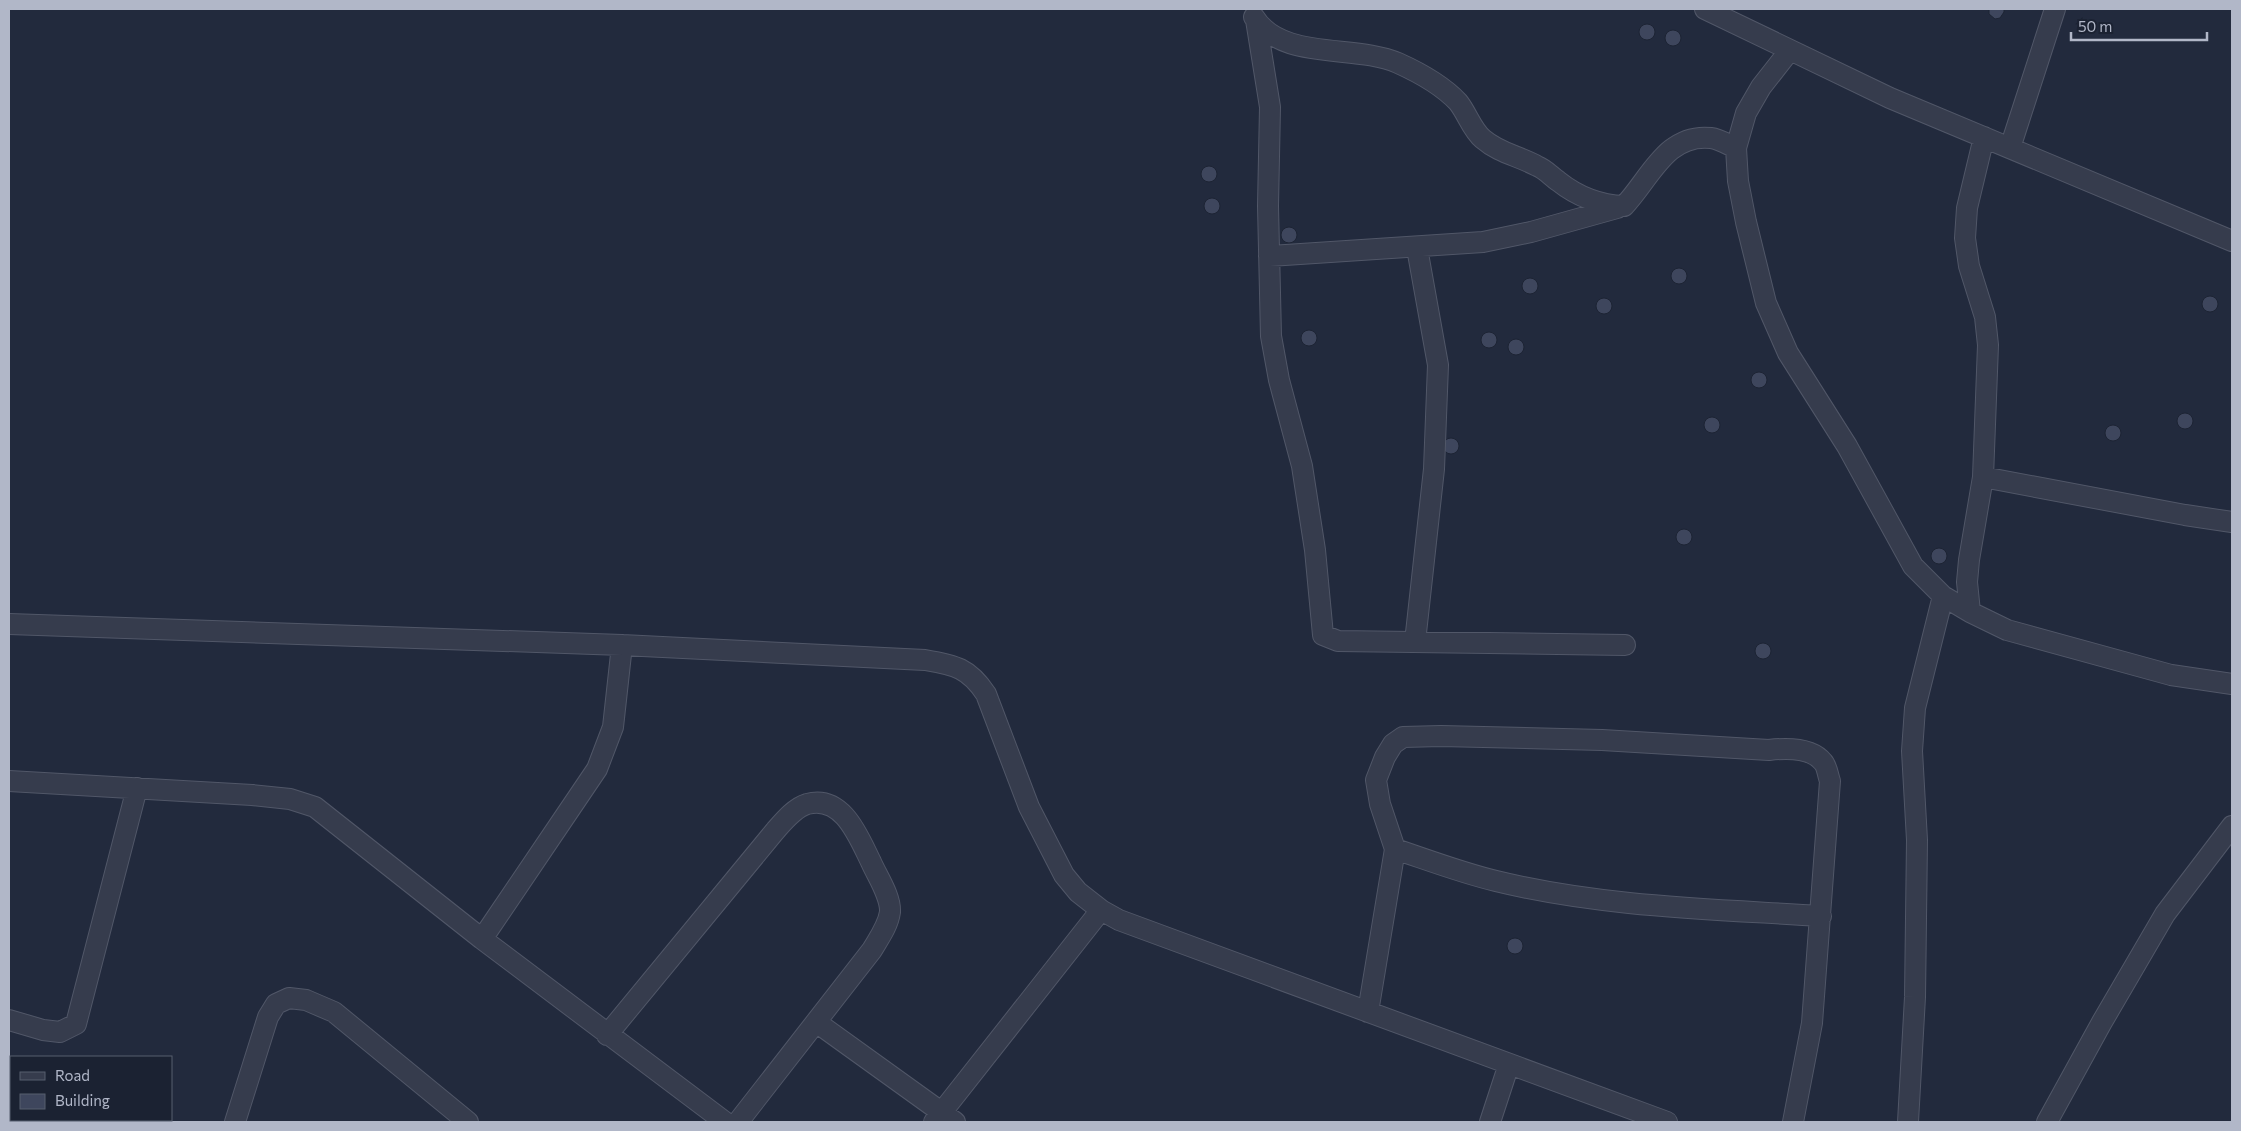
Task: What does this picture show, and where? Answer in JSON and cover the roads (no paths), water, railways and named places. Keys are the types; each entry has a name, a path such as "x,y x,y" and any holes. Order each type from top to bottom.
{"street":[{"path":"1705,9 1890,98 2232,241"},
{"path":"2010,148 2055,9"},
{"path":"1253,15 1275,37 1301,46 1373,54 1397,62 1427,78 1457,102 1481,138 1497,150 1538,166 1584,198 1604,205 1624,206"},
{"path":"1253,15 1270,107 1269,256 1271,336 1278,380 1302,466 1314,550 1321,632 1326,638 1338,641 1624,645"},
{"path":"1790,50 1761,87 1746,113 1736,148 1738,181 1746,222 1766,303 1788,353 1847,446 1913,566 1943,596 2007,630 2171,674 2232,684"},
{"path":"1269,256 1417,248 1483,242 1531,232 1624,206 1672,147 1692,138 1713,138 1736,148"},
{"path":"1970,612 1969,560 1983,477 1988,344 1985,317 1969,266 1965,238 1967,208 1984,138"},
{"path":"1415,642 1434,469 1438,365 1417,248"},
{"path":"1983,477 2232,522"},
{"path":"1908,1122 1915,997 1917,890 1917,840 1912,751 1915,708 1943,596"},
{"path":"9,624 622,645 925,660 946,663 963,669 976,678 986,694 1029,807 1064,876 1078,892 1100,910 1119,920 1668,1122"},
{"path":"482,939 597,769 613,727 622,645"},
{"path":"1368,1012 1395,850 1380,804 1376,780 1385,757 1393,744 1403,737 1441,736 1602,740 1769,750 1790,748 1809,753 1823,762 1830,781 1812,1023 1793,1122"},
{"path":"9,781 271,797 290,799 315,807 482,939 725,1122"},
{"path":"9,1020 43,1030 60,1032 76,1024 138,788"},
{"path":"607,1035 791,814 807,804 822,804 838,809 854,827 885,893 890,911 884,931 872,950 738,1122"},
{"path":"2047,1122 2102,1022 2165,914 2232,826"},
{"path":"1395,850 1496,881 1566,894 1656,906 1821,916"},
{"path":"816,1022 944,1119 1100,910"},
{"path":"235,1122 268,1017 276,1004 289,998 306,1000 334,1012 468,1122"},
{"path":"1490,1122 1509,1064"}]}
